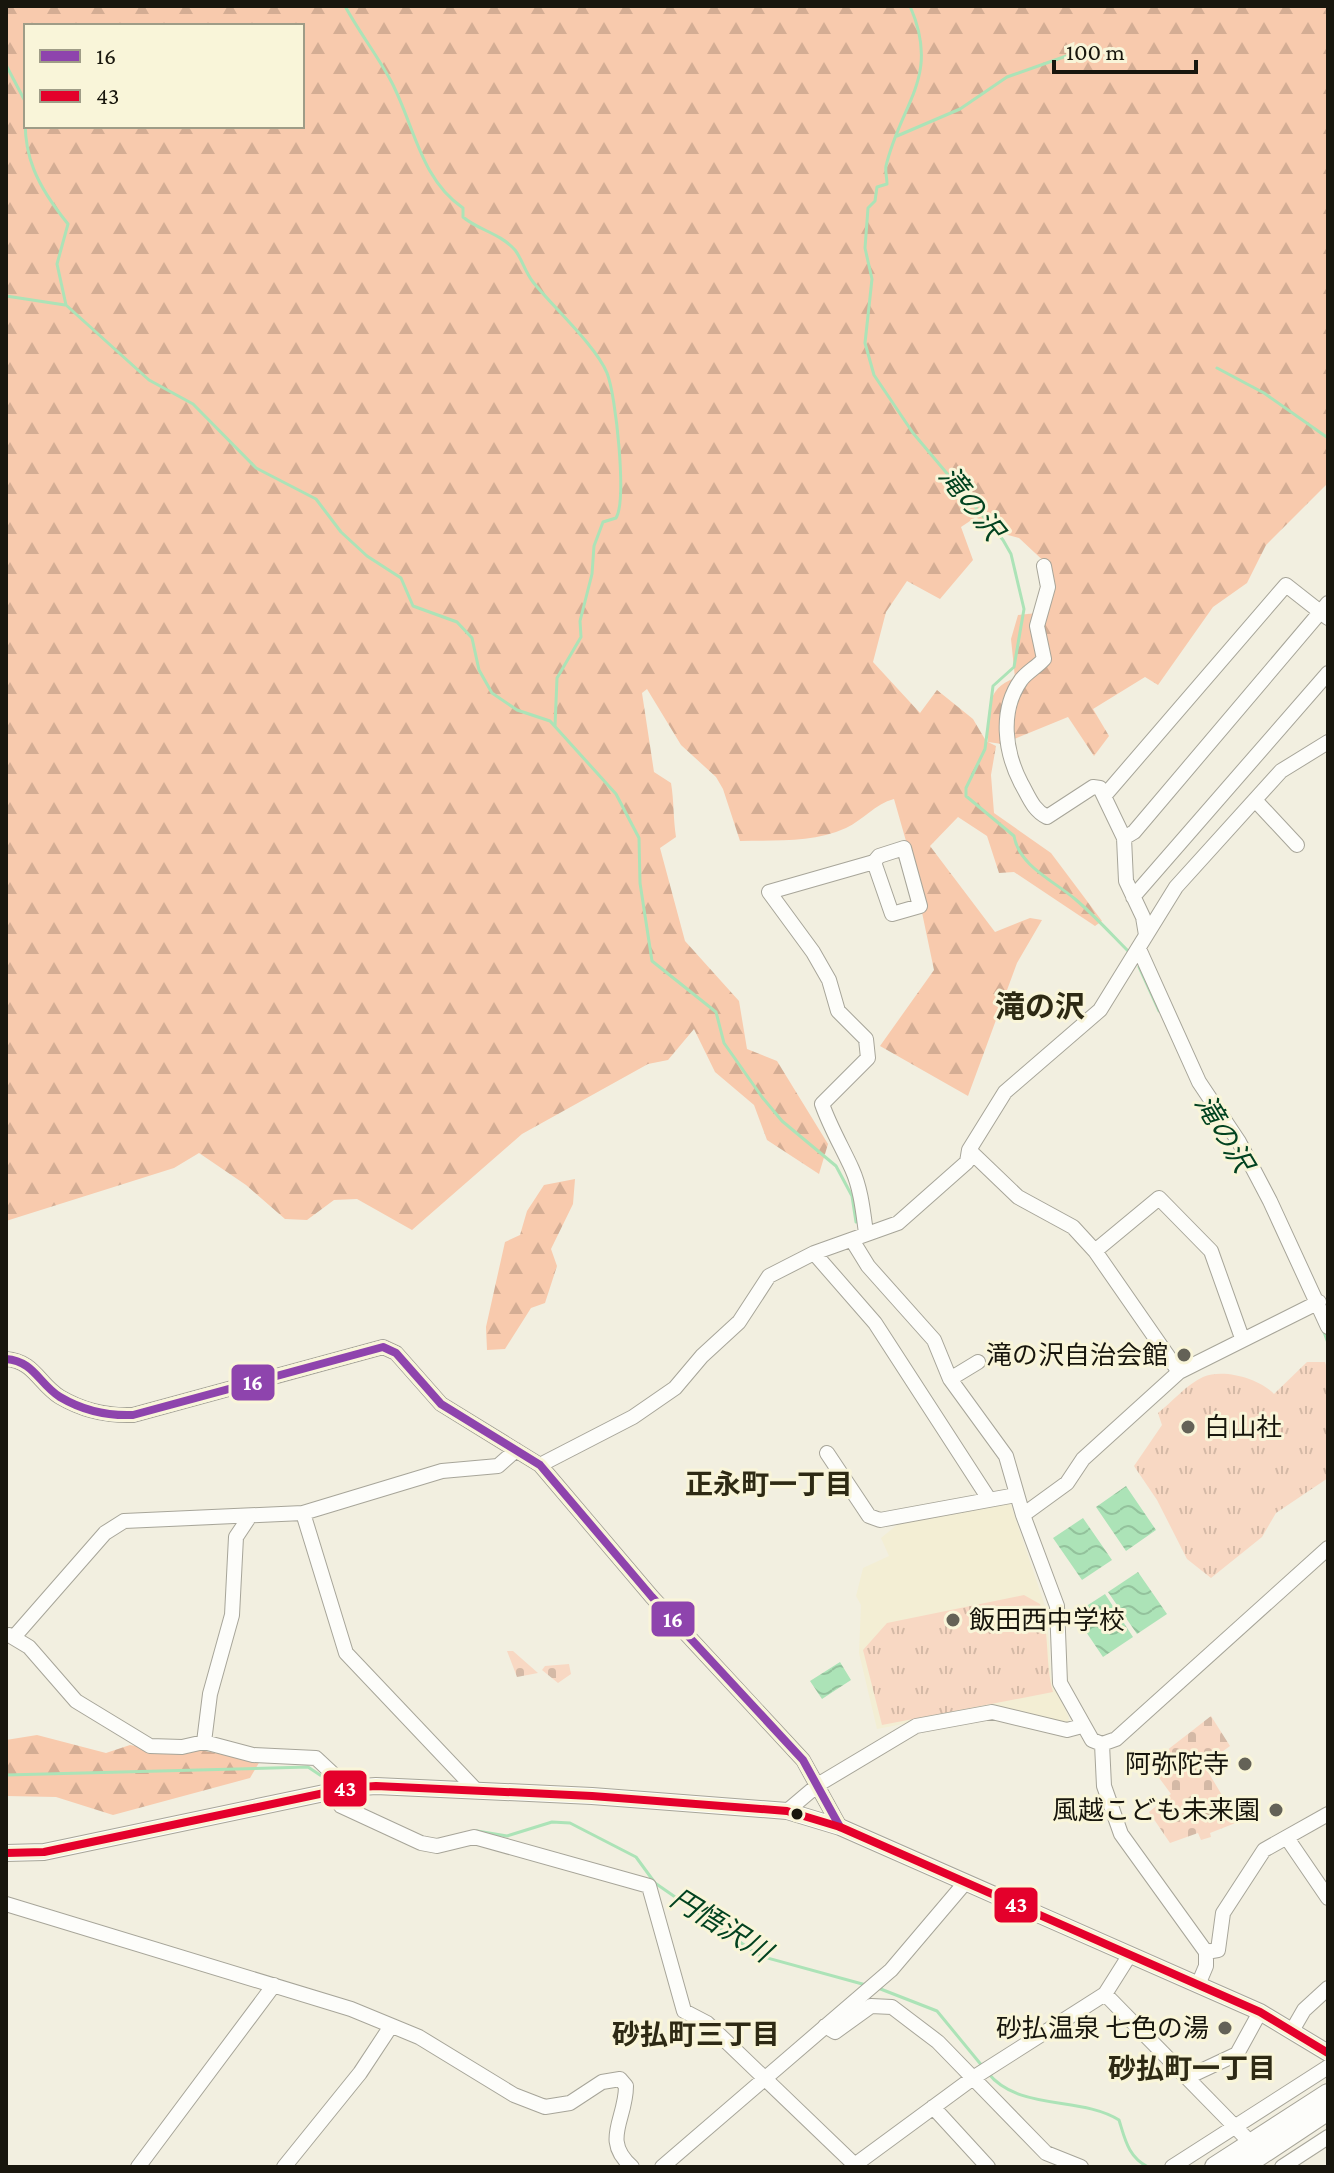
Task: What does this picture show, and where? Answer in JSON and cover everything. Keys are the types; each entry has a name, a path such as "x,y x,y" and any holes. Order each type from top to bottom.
{"highway":[{"path":"1215,2167 1328,2094"},
{"path":"1242,2167 1328,2110"}],"main road":[{"path":"6,1853 56,1849 339,1790 403,1785 787,1811 840,1827 1260,2012 1293,2029 1328,2053"}],"street":[{"path":"1044,566 1048,587 1037,626 1044,659 1023,678 1013,698 1006,728 1009,757 1036,810 1047,817 1093,787 1100,788 1106,794 1124,838 1126,881 1133,897 1143,942 1199,1082 1245,1154 1319,1302 1328,1327"},
{"path":"1106,794 1286,585 1326,611 1134,832 1124,838"},
{"path":"1133,897 1328,673"},
{"path":"540,1465 633,1417 675,1388 702,1356 739,1322 763,1281 814,1253 898,1223 967,1162 969,1150 1005,1092 1100,1010 1176,887 1281,771 1328,742"},
{"path":"1255,800 1297,845"},
{"path":"866,1233 852,1169 837,1144 822,1104 868,1058 866,1039 838,1011 829,980 813,952 769,892 874,862 879,856 904,848 920,906 892,914 874,862"},
{"path":"969,1150 1018,1197 1063,1220 1095,1251 1179,1372"},
{"path":"1095,1251 1159,1198 1211,1251 1242,1338"},
{"path":"852,1240 868,1266 934,1340 950,1379 1006,1456 1016,1495 1057,1606 1060,1683 1092,1740 1102,1744 1116,1739 1328,1549"},
{"path":"814,1253 875,1323 989,1499"},
{"path":"1023,1515 1067,1483 1083,1459 1179,1372 1319,1302"},
{"path":"6,1359 26,1363 60,1397 116,1416 133,1415 383,1347 396,1353 441,1404 540,1465 550,1481 652,1597 803,1760 819,1784 840,1827"},
{"path":"950,1379 978,1362"},
{"path":"516,1450 498,1466 442,1471 303,1513 124,1521 105,1533 10,1636 29,1647 76,1701 137,1741 169,1748 204,1742 253,1755 316,1758 339,1790 341,1806 421,1843 437,1846 474,1837 649,1886 684,2011 707,2023 854,2166 982,2072 1105,1994 1129,1956"},
{"path":"827,1453 869,1516 880,1520 1016,1495"},
{"path":"303,1513 346,1653 475,1789"},
{"path":"204,1742 210,1694 232,1615 236,1537 250,1516"},
{"path":"787,1811 819,1784 916,1726 992,1712 1067,1730 1082,1726"},
{"path":"1102,1744 1106,1796 1121,1834 1206,1952 1206,1966 1198,1985"},
{"path":"1206,1952 1218,1950 1223,1913 1264,1850 1328,1814"},
{"path":"1287,1838 1328,1898"},
{"path":"662,2167 874,1984 920,1939 964,1884"},
{"path":"6,1904 274,1985 391,2026 419,2037 514,2095 545,2107 570,2103 602,2082 620,2079 626,2086 626,2105 616,2134 616,2147 632,2167"},
{"path":"138,2167 274,1985"},
{"path":"1293,2029 1304,2010 1328,1988"},
{"path":"1105,1994 1247,2139"},
{"path":"825,2026 835,2032 871,2006 892,2007 982,2072 1046,2153 1081,2167"},
{"path":"1188,2077 1237,2054 1260,2012"},
{"path":"284,2167 360,2073 391,2026"},
{"path":"1172,2167 1328,2067"},
{"path":"933,2107 988,2167"},
{"path":"1281,2167 1328,2137"}],"shaded area":[{"name":"飯田西中学校","path":"1010,1502 1047,1612 1051,1677 1069,1718 1067,1725 996,1706 877,1729 859,1653 861,1605 856,1596 863,1568 889,1556 881,1538 904,1519"}],"green space":[{"path":"6,6 1328,6 1328,483 1266,545 1247,583 1213,607 1158,685 1145,677 1093,709 1109,736 1094,756 1068,717 1002,744 988,742 996,746 991,775 994,813 1051,853 1102,921 1095,926 1014,872 999,873 987,836 958,817 930,846 995,932 1030,918 1042,920 1017,963 968,1096 880,1046 934,970 910,855 894,799 833,833 794,840 740,841 716,777 681,745 647,689 642,693 654,772 671,783 676,837 660,848 685,941 739,1001 747,1049 777,1061 828,1144 819,1174 767,1140 754,1105 715,1072 694,1029 668,1060 648,1064 522,1134 412,1230 357,1199 334,1200 307,1220 285,1219 246,1185 199,1153 174,1168 6,1221","holes":["976,517 990,530 1019,538 1050,567 1047,612 1018,615 1011,639 1015,678 993,695 986,741 973,719 937,690 920,713 873,662 886,612 907,581 940,599 973,560 961,527"]},
{"path":"575,1179 573,1204 551,1249 557,1266 545,1303 531,1308 505,1349 487,1350 486,1327 505,1242 520,1235 527,1211 544,1185"},
{"path":"1307,1362 1325,1362 1328,1371 1328,1478 1276,1513 1262,1537 1211,1578 1187,1559 1157,1500 1134,1466 1162,1425 1158,1413 1197,1380 1231,1374 1260,1384 1274,1394"},
{"path":"1024,1595 1040,1604 1053,1692 882,1725 863,1650 887,1623"},
{"path":"507,1651 513,1651 538,1673 517,1677"},
{"path":"569,1664 571,1674 558,1683 542,1670 545,1666"},
{"path":"1211,1716 1230,1746 1204,1765 1238,1822 1210,1833 1211,1837 1201,1840 1198,1833 1170,1843 1149,1812 1171,1794 1157,1775 1167,1767 1157,1758"},
{"path":"37,1735 106,1753 130,1745 157,1750 194,1749 260,1761 250,1778 113,1815 56,1797 6,1796 6,1740"}],"water":[{"path":"1126,1486 1156,1530 1126,1551 1096,1507"},
{"path":"1083,1518 1112,1560 1082,1580 1053,1538"},
{"path":"1138,1572 1167,1614 1137,1634 1108,1592"},
{"path":"1105,1594 1133,1637 1103,1657 1074,1614"},
{"path":"840,1662 851,1680 822,1699 810,1681"}],"waterway":[{"path":"345,6 391,81 427,166 437,182 463,208 463,217 515,250 533,282 584,339 607,373 619,447 619,508 616,518 603,522 594,546 592,574 580,621 581,637 557,678 555,726"},
{"name":"滝の沢","path":"910,6 918,31 920,71 886,166 887,184 877,187 875,201 868,208 865,248 872,279 865,343 874,375 913,433 1003,540 1011,554 1024,609 1014,667 993,686 985,749 966,788 966,796 1014,836 1017,847 1038,872 1082,905 1130,953"},
{"path":"897,136 960,109 1007,77 1072,54"},
{"path":"6,65 24,99"},
{"path":"25,128 34,170 48,197 68,224 57,264 66,305 149,380 193,404 256,468 316,499 341,532 367,556 401,578 413,606 457,622 472,638 479,670 492,693 517,710 550,721 616,794 639,838 640,883 652,961 716,1012 724,1043 762,1097 782,1121 836,1166 852,1196 856,1222"},
{"path":"6,296 65,305"},
{"path":"1217,368 1264,393 1328,438"},
{"name":"滝の沢","path":"1139,967 1159,1011"},
{"path":"1324,1332 1328,1343"},
{"name":"円悟沢川","path":"6,1775 308,1767 332,1783"},
{"name":"円悟沢川","path":"477,1831 507,1836 552,1822 570,1823 636,1857 655,1883 760,1956 866,1985"},
{"name":"円悟沢川","path":"878,1988 937,2011 983,2067"},
{"name":"円悟沢川","path":"988,2073 1016,2093 1087,2108 1119,2120 1132,2153 1148,2167"}],"transit line":[{"name":"16","path":"6,1359 23,1364 53,1392 86,1409 133,1415 383,1347 396,1353 441,1404 540,1465 652,1597 803,1760 840,1827"},
{"name":"43","path":"6,1853 44,1852 348,1788 376,1786 592,1796 787,1811 840,1827 1260,2012 1328,2053"}],"place":[{"name":"滝の沢自治会館","path":"1184,1355"},
{"name":"白山社","path":"1188,1427"},
{"name":"飯田西中学校","path":"953,1620"},
{"name":"阿弥陀寺","path":"1245,1764"},
{"name":"風越こども未来園","path":"1276,1810"},
{"name":"砂払温泉 七色の湯","path":"1225,2028"}],"district":[{"name":"滝の沢","path":"1040,1006"},
{"name":"正永町一丁目","path":"769,1484"},
{"name":"砂払町三丁目","path":"696,2034"},
{"name":"砂払町一丁目","path":"1192,2068"}]}
